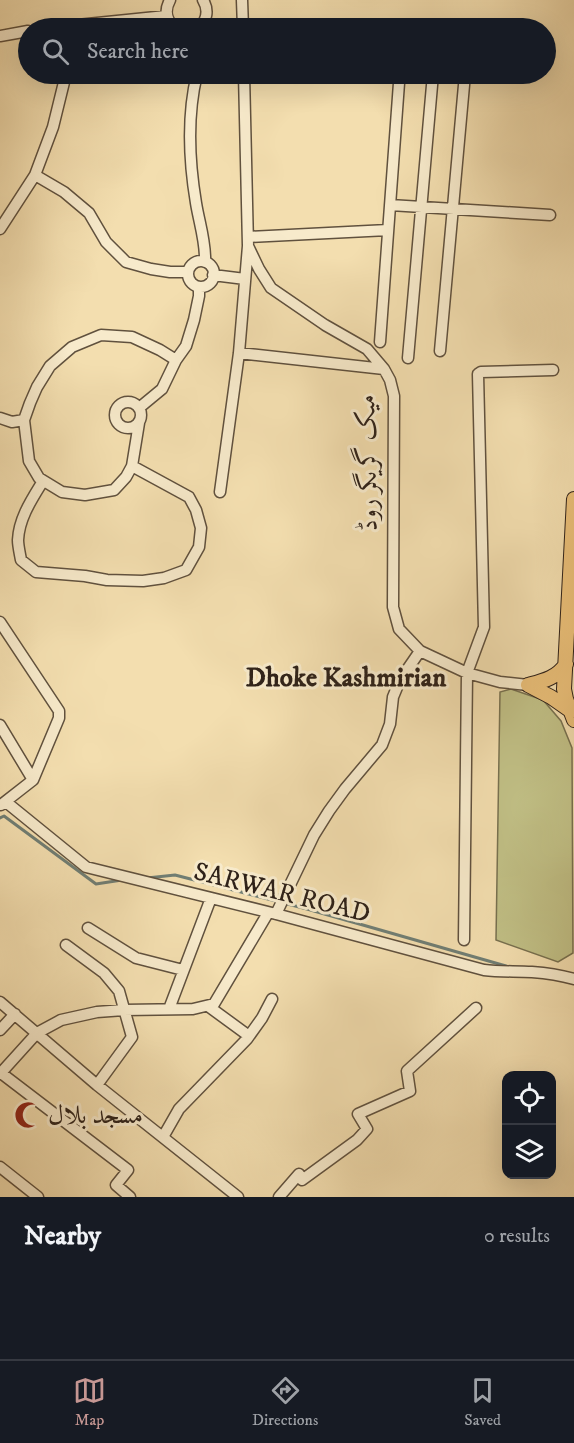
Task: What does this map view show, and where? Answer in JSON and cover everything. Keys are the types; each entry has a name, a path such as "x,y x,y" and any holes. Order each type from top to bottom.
{"main road":[{"path":"572,715 564,689 568,671 574,499"},
{"name":"میک گریگر روڈ","path":"528,685 568,671"},
{"name":"میک گریگر روڈ","path":"528,685 547,694 572,715"}],"street":[{"path":"149,18 166,16 170,0"},
{"path":"203,0 207,10 206,18"},
{"path":"242,0 243,18"},
{"path":"0,36 18,33"},
{"path":"2,222 35,175 53,126 64,84"},
{"path":"195,84 191,113 191,155 193,186 205,247 205,262"},
{"name":"میک گریگر روڈ","path":"244,84 248,242 259,269 271,288 325,325 367,349 390,380 394,396 393,607 399,629 420,651 467,673 500,682 528,685"},
{"path":"380,342 399,84"},
{"path":"408,358 432,84"},
{"path":"440,351 464,84"},
{"path":"35,175 64,192 89,213 106,242 126,262 151,269 188,272"},
{"path":"390,205 550,215"},
{"path":"220,492 238,353 248,242 388,230"},
{"path":"197,262 205,262 212,268 213,275 207,285 199,287 192,283 188,272 197,262"},
{"path":"213,275 245,279"},
{"path":"139,408 162,388 186,346 194,320 199,287"},
{"path":"139,423 132,428 123,428 116,422 116,409 123,403 132,402 139,408 141,415 132,466 114,490 85,495 62,492 39,478 29,460 24,420 37,387 50,366 72,347 101,335 132,337 176,360"},
{"path":"238,353 384,369"},
{"path":"464,940 467,673 484,627 478,374 481,372 553,370"},
{"path":"0,418 12,422 24,420"},
{"path":"43,481 21,521 18,542 21,560 36,572 107,580 143,581 164,578 186,570 199,547 201,528 196,510 189,497 132,466"},
{"path":"0,622 59,711 59,718 33,780 3,804"},
{"path":"130,1197 116,1185 128,1170 1,1073 37,1033 61,1020 97,1012 193,1009 214,1004 272,914 328,811 382,745 390,724 393,697 400,680 420,651"},
{"path":"0,725 33,780"},
{"name":"SARWAR ROAD","path":"3,804 86,867 484,970 532,972 574,979"},
{"path":"169,1009 210,898"},
{"path":"88,928 136,958 183,970"},
{"path":"66,945 104,973 119,991 132,1037 97,1085"},
{"path":"559,975 574,971"},
{"path":"163,1137 179,1109 249,1036 272,999"},
{"path":"0,1002 97,1085 238,1197"},
{"path":"208,1006 249,1036"},
{"path":"279,1197 299,1174 303,1180 357,1140 368,1129 358,1114 410,1091 407,1071 476,1008"},
{"path":"0,1030 15,1014"},
{"path":"0,1167 38,1197"}],"shaded area":[{"path":"511,689 543,700 561,721 572,748 573,953 558,962 496,940 500,692"}],"waterway":[{"path":"0,818 4,816 96,884 122,880"},
{"path":"147,878 175,875 307,909 506,966"}],"place":[{"name":"مسجد بلال","path":"28,1115"}],"district":[{"name":"Dhoke Kashmirian","path":"346,678"}]}
